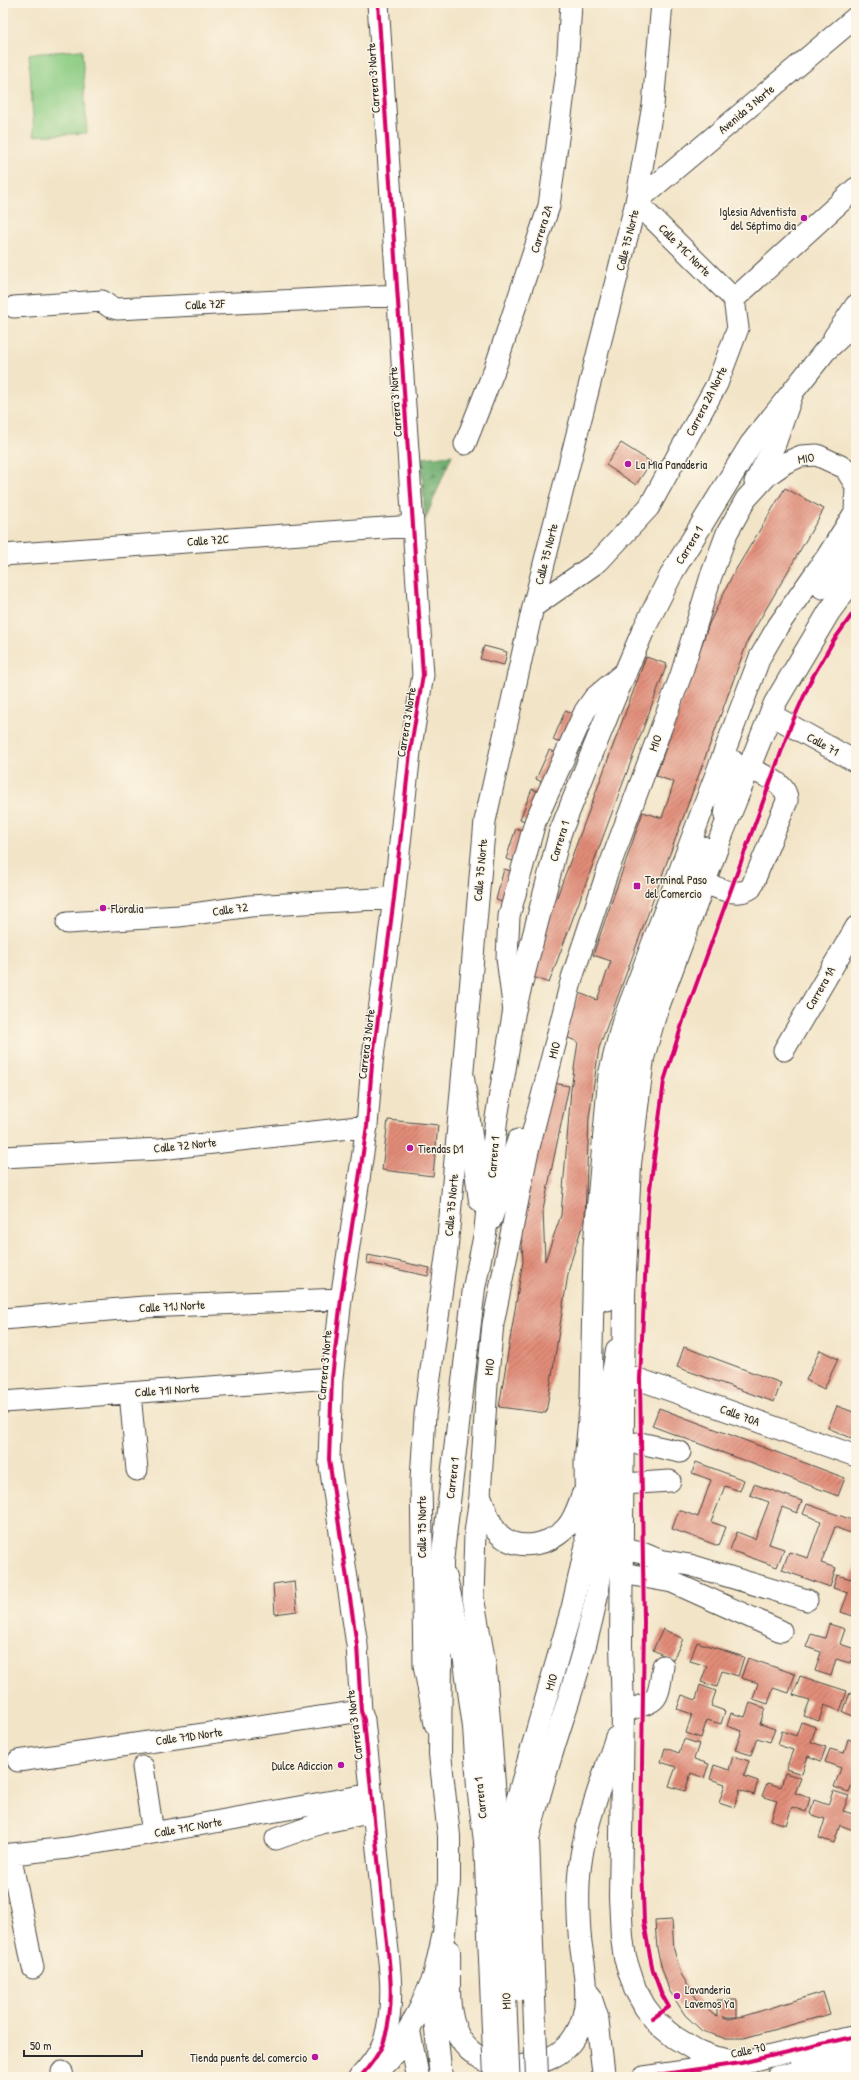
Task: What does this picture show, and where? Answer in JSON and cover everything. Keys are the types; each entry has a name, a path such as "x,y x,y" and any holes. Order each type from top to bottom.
{"main road":[{"name":"Carrera 1","path":"537,2077 507,1841 478,1787 474,1727 465,1662 442,1562 474,1288 486,1234 496,1121 514,1012 560,833 590,754 644,631 686,549 751,444 825,351 856,322"},
{"name":"Carrera 1","path":"495,2077 507,1841 536,1800 582,1653 595,1604 602,1564 605,1517 606,1423 624,1295 628,1179 642,1058 655,1015 722,834 740,765 812,638 856,575"},
{"path":"463,1078 486,1234"},
{"path":"624,1295 622,1549 623,1712 620,1897 622,1943 630,1976 645,2007 658,2024 674,2037 705,2054 741,2063"},
{"path":"442,1562 440,1754 449,1836 447,1900 451,2016 459,2038 473,2053 494,2064 514,2066 537,2063 557,2054 575,2037 583,2020 586,2008 586,1989 579,1929 580,1866 587,1834 623,1712"},
{"path":"372,2077 389,2060 409,2030 429,1991 439,1963 447,1900"},
{"path":"586,1989 593,2002 597,2017 604,2077"},
{"path":"429,1991 434,2011 441,2077"},
{"path":"409,2030 418,2077"},
{"path":"787,2075 834,2041 856,2048"},
{"path":"787,2075 856,2059"}],"street":[{"name":"Carrera 3 Norte","path":"360,2077 383,2044 389,2014 390,1967 364,1720 361,1711 357,1645 329,1459 332,1378 341,1299 367,1126 372,1064 394,898 410,752 423,675 378,3"},
{"name":"Carrera 2A","path":"466,444 497,360 549,206 567,70 571,3"},
{"name":"Calle 75 Norte","path":"440,1754 424,1665 420,1480 425,1415 447,1250 485,821 533,607 636,202 653,105 665,6"},
{"name":"Avenida 3 Norte","path":"636,202 856,17"},
{"path":"734,298 856,188"},
{"name":"Calle 71C Norte","path":"636,202 734,298"},
{"name":"Calle 72F","path":"14,307 102,302 117,309 398,295"},
{"name":"Carrera 2A Norte","path":"533,607 599,561 649,507 717,384 738,328 734,298"},
{"path":"825,351 856,305"},
{"path":"746,499 775,444 796,386"},
{"name":"MIO","path":"509,2077 507,1841 517,1799 572,1608 586,1545 585,1484 595,1239 609,1075 622,1024 760,657 778,626 826,558 855,512 856,486 845,468 831,460 817,455 801,456 785,463 768,476 746,499 727,533 711,576 681,675 607,873 572,978 527,1155 493,1324 487,1384 480,1496 475,1533 473,1597 485,1663 507,1841 523,2077"},
{"name":"Calle 72C","path":"3,555 413,526"},
{"path":"588,1434 602,1353 620,1120 627,1073 639,1030 740,765 747,714 787,633 856,544"},
{"name":"Calle 71","path":"770,714 856,762"},
{"path":"704,883 739,893 745,892 751,888 787,801 787,794 784,788 771,779 740,765"},
{"name":"Calle 72","path":"67,923 179,916 250,906 394,898"},
{"name":"Carrera 1A","path":"784,1050 856,927"},
{"path":"486,1234 516,1148 534,1075 554,1014 572,978"},
{"path":"614,1185 636,1108"},
{"name":"Calle 72 Norte","path":"3,1157 160,1149 367,1126"},
{"name":"Calle 71J Norte","path":"3,1318 144,1307 341,1299"},
{"name":"Calle 70A","path":"624,1374 856,1456"},
{"name":"Calle 71I Norte","path":"3,1402 332,1378"},
{"path":"130,1393 136,1470"},
{"path":"624,1444 640,1443 680,1452"},
{"path":"623,1484 670,1481"},
{"path":"480,1496 493,1526 501,1536 514,1544 532,1545 546,1541 561,1532 571,1522 585,1484"},
{"path":"622,1549 642,1553 659,1560 690,1565 807,1600"},
{"path":"622,1573 672,1582 781,1631"},
{"path":"623,1712 653,1702 659,1695 663,1666"},
{"name":"Calle 71D Norte","path":"18,1761 361,1711"},
{"path":"143,1767 153,1833"},
{"name":"Calle 71C Norte","path":"7,1854 68,1848 153,1833 373,1803"},
{"path":"276,1839 373,1803"},
{"path":"7,1854 33,1968"},
{"name":"Calle 70","path":"643,2077 741,2063 856,2036"},
{"path":"827,2077 856,2070"}],"green space":[{"path":"82,50 87,133 34,136 29,54"},
{"path":"452,455 425,520 421,458"}],"building":[{"name":"La Mìa Panaderia","path":"621,443 651,462 636,485 606,465"},
{"name":"Terminal Paso del Comercio","path":"785,488 824,509 748,640 599,1048 589,1118 585,1217 569,1268 546,1413 499,1407 523,1261 520,1214 553,1083 569,1086 543,1210 545,1261 561,1215 571,1089 578,1042 564,1036 579,993 597,1000 611,961 593,955 643,812 662,818 674,782 656,776 709,624 732,576"},
{"path":"484,646 507,652 504,665 480,659"},
{"path":"646,657 667,664 549,983 528,975"},
{"path":"565,711 573,714 560,743 553,740"},
{"path":"549,750 556,753 544,783 536,779"},
{"path":"532,789 540,792 527,822 520,819"},
{"path":"516,828 524,831 514,861 506,859"},
{"path":"504,869 511,871 503,902 496,900"},
{"name":"Tiendas D1","path":"388,1120 438,1125 433,1176 382,1170"},
{"path":"368,1255 430,1268 428,1276 367,1263"},
{"path":"684,1347 781,1383 774,1402 677,1367"},
{"path":"820,1350 838,1359 824,1389 806,1380"},
{"path":"837,1406 856,1413 856,1440 828,1428"},
{"path":"659,1408 845,1478 838,1496 652,1426"},
{"path":"696,1462 744,1480 740,1491 725,1486 711,1522 726,1527 719,1546 672,1529 679,1510 698,1517 711,1480 692,1473"},
{"path":"754,1484 802,1501 797,1513 782,1507 769,1544 784,1549 777,1567 730,1550 737,1532 755,1539 769,1502 750,1495"},
{"path":"807,1504 855,1521 850,1533 835,1527 821,1563 836,1568 830,1587 782,1570 789,1552 808,1558 821,1521 803,1514"},
{"path":"856,1526 856,1542 851,1540"},
{"path":"856,1565 856,1617 841,1612 848,1593 833,1588 837,1575 851,1579"},
{"path":"294,1581 297,1611 275,1614 273,1584"},
{"path":"829,1624 845,1629 840,1644 855,1649 850,1663 836,1659 831,1676 815,1671 821,1652 806,1647 811,1634 825,1638"},
{"path":"663,1629 683,1639 673,1660 653,1650"},
{"path":"697,1642 744,1657 738,1676 722,1671 717,1687 701,1682 707,1666 690,1661"},
{"path":"748,1658 795,1674 789,1693 773,1688 768,1704 753,1699 758,1683 741,1678"},
{"path":"800,1676 847,1691 840,1711 824,1705 819,1721 804,1716 810,1700 793,1695"},
{"path":"700,1685 716,1691 711,1706 725,1711 721,1724 707,1720 701,1738 686,1733 692,1714 677,1709 682,1695 696,1700"},
{"path":"850,1693 856,1695 856,1717 843,1712"},
{"path":"750,1703 765,1708 760,1724 775,1729 770,1742 757,1738 751,1755 735,1750 742,1731 727,1726 731,1713 745,1717"},
{"path":"801,1722 816,1727 811,1742 826,1747 821,1761 808,1756 802,1774 786,1769 793,1750 778,1745 782,1731 796,1736"},
{"path":"684,1739 699,1744 694,1759 709,1764 704,1778 691,1773 685,1791 669,1786 676,1767 661,1762 665,1748 679,1753"},
{"path":"848,1739 856,1742 856,1774 849,1792 834,1787 841,1768 825,1762 830,1749 844,1753"},
{"path":"733,1756 749,1761 744,1776 758,1781 754,1795 740,1790 734,1808 719,1803 725,1784 710,1779 714,1765 729,1770"},
{"path":"785,1773 801,1778 795,1793 810,1798 806,1812 792,1807 786,1825 771,1820 777,1801 762,1796 767,1783 781,1787"},
{"path":"833,1791 849,1796 843,1811 856,1815 853,1830 840,1825 834,1843 819,1838 825,1819 810,1814 814,1800 828,1805"},
{"path":"672,1920 674,1950 681,1974 698,2001 714,2015 717,2016 717,2000 737,2000 737,2017 722,2017 729,2019 744,2016 823,1992 830,2014 744,2038 724,2038 702,2031 685,2015 669,1990 661,1965 657,1949 655,1921"}],"cycle path":[{"path":"360,2077 379,2053 383,2044 388,2026 391,1990 364,1720 361,1711 357,1645 329,1459 332,1378 341,1299 367,1126 372,1064 394,898 410,752 423,675 378,3"},
{"path":"653,2018 669,2007 661,1993 653,1971 644,1922 641,1835 644,1623 640,1379 649,1197 664,1081 684,1018 791,725 812,678 834,640 856,609"},
{"path":"643,2077 741,2063 856,2036"}],"place":[{"name":"Iglesia Adventista del Séptimo dia","path":"804,218"},
{"name":"La Mìa Panaderia","path":"628,464"},
{"name":"Terminal Paso del Comercio","path":"637,886"},
{"name":"Floralia","path":"103,908"},
{"name":"Tiendas D1","path":"410,1148"},
{"name":"Dulce Adiccion","path":"341,1765"},
{"name":"Lavanderia Lavemos Ya","path":"677,1996"},
{"name":"Tienda puente del comercio","path":"315,2057"}]}
